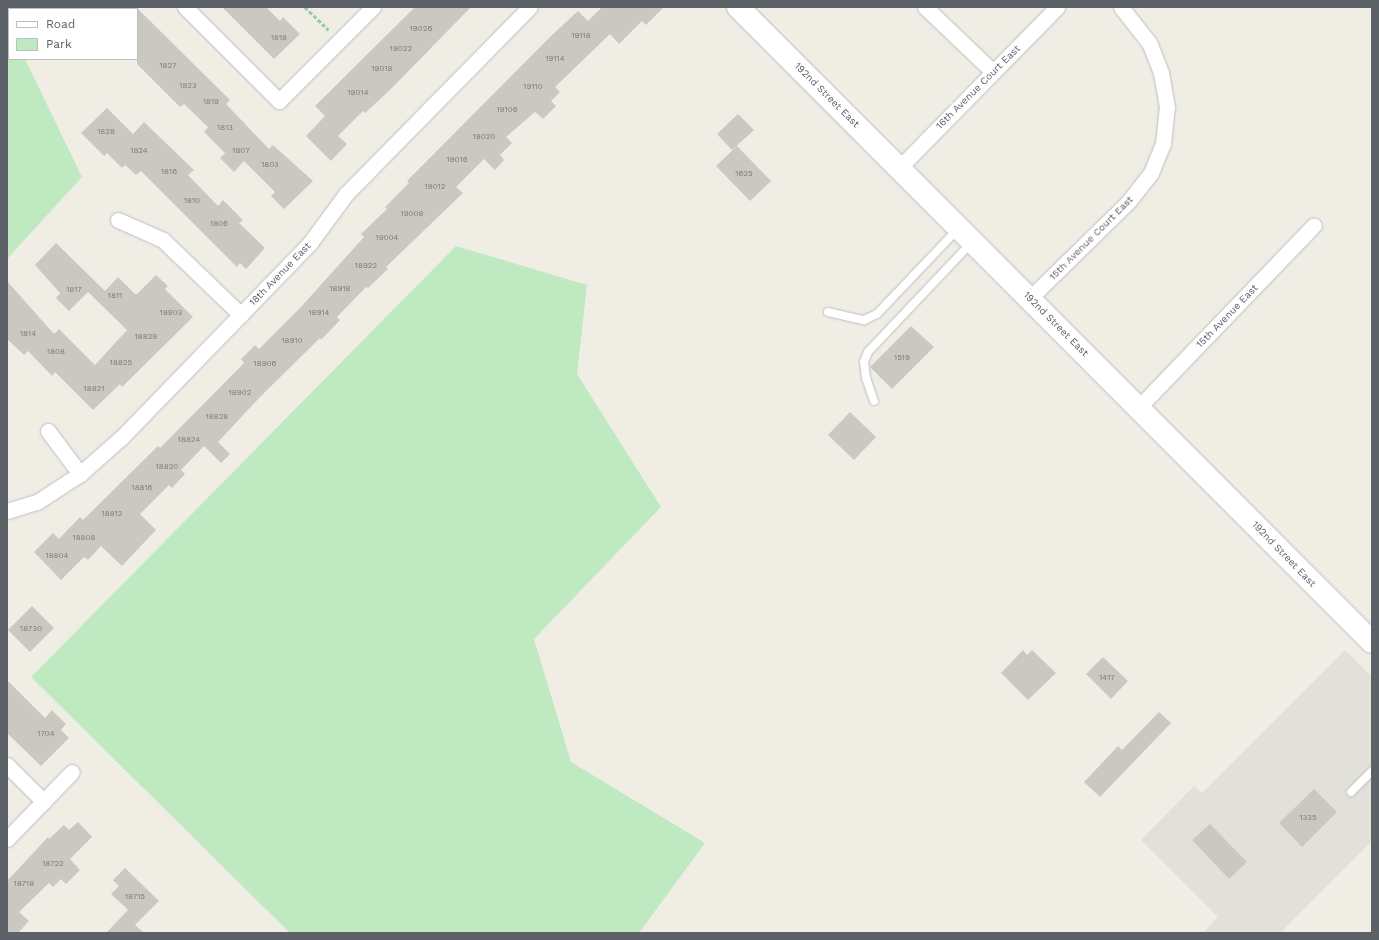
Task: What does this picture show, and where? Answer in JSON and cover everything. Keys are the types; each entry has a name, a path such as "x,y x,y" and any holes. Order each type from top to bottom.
{"street":[{"path":"185,7 279,101 373,7"},
{"name":"18th Avenue East","path":"7,511 37,502 80,474 122,437 310,244 346,194 530,7"},
{"name":"192nd Street East","path":"738,7 900,167 1372,642"},
{"path":"925,7 993,72"},
{"name":"16th Avenue Court East","path":"900,167 1057,7"},
{"name":"15th Avenue Court East","path":"1030,298 1129,201 1151,173 1162,144 1167,107 1161,73 1150,44 1121,7"},
{"path":"118,220 162,240 241,315"},
{"name":"15th Avenue East","path":"1139,407 1314,225"},
{"path":"48,431 80,474"},
{"path":"7,765 44,802"},
{"path":"7,839 72,772"}],"lane":[{"path":"828,312 864,320 877,314 966,234"},
{"path":"874,401 866,378 864,362 868,352 966,234"},
{"path":"1350,792 1372,771"}],"path":[{"path":"305,7 340,40"}],"shaded area":[{"path":"1345,650 1372,677 1372,841 1280,933 1203,933 1218,917 1141,840 1194,786 1202,793"}],"green space":[{"path":"7,22 8,60 25,60 82,177 7,259"},
{"path":"456,246 587,285 577,374 661,507 534,639 571,762 705,843 639,933 290,933 31,677"}],"building":[{"path":"222,7 266,7 280,21 283,17 300,34 274,59"},
{"path":"415,7 471,7 390,90 365,113 363,111 338,136 347,144 331,161 306,136 325,116 315,106"},
{"path":"602,7 664,7 646,25 642,21 619,44 610,34 555,87 560,92 551,101 556,106 543,119 535,112 506,137 512,143 500,155 504,160 495,170 484,159 456,187 463,193 386,267 388,269 368,288 366,287 337,317 340,320 321,340 320,338 261,396 218,442 230,454 221,463 204,446 181,470 185,474 172,488 169,485 140,514 156,530 122,566 101,546 88,560 84,557 61,580 34,552 53,533 59,539 80,517 83,520 158,446 160,448 244,363 241,359 255,345 259,349 300,308 364,237 361,234 387,209 385,207 409,183 407,181 551,36 578,11 588,21"},
{"path":"138,9 230,100 226,104 269,149 273,145 313,181 284,209 271,196 275,192 244,161 234,172 220,158 225,153 204,132 208,127 184,104 180,107 137,64"},
{"path":"107,108 133,134 144,122 194,170 188,175 218,206 223,200 243,220 239,223 265,248 246,269 240,263 237,267 141,171 136,175 125,165 122,168 107,153 104,156 81,133"},
{"path":"738,114 754,130 732,150 717,134"},
{"path":"737,146 771,181 750,201 716,166"},
{"path":"56,243 105,291 118,277 136,295 156,275 168,286 165,289 193,317 122,387 120,384 93,410 55,372 52,376 28,351 24,355 7,339 7,281 54,334 59,329 95,365 127,330 88,292 69,311 56,298 60,293 35,265"},
{"path":"911,326 934,347 892,389 870,367"},
{"path":"850,412 876,437 854,460 828,435"},
{"path":"32,606 54,628 30,652 8,630"},
{"path":"1023,650 1027,655 1032,650 1056,673 1028,700 1001,673"},
{"path":"1103,657 1128,681 1111,699 1086,674"},
{"path":"7,680 45,718 52,710 66,724 61,730 69,738 41,766 7,733"},
{"path":"1159,712 1171,723 1100,797 1084,782 1118,746 1122,750"},
{"path":"1314,789 1337,812 1302,847 1279,823"},
{"path":"78,822 92,837 70,859 80,870 66,884 61,879 53,887 49,883 19,912 29,921 18,933 7,933 7,881 48,837 49,839 64,825 69,830"},
{"path":"1210,824 1247,862 1229,879 1192,840"},
{"path":"125,868 159,901 135,925 144,933 106,933 128,910 111,894 119,886 113,880"}]}
